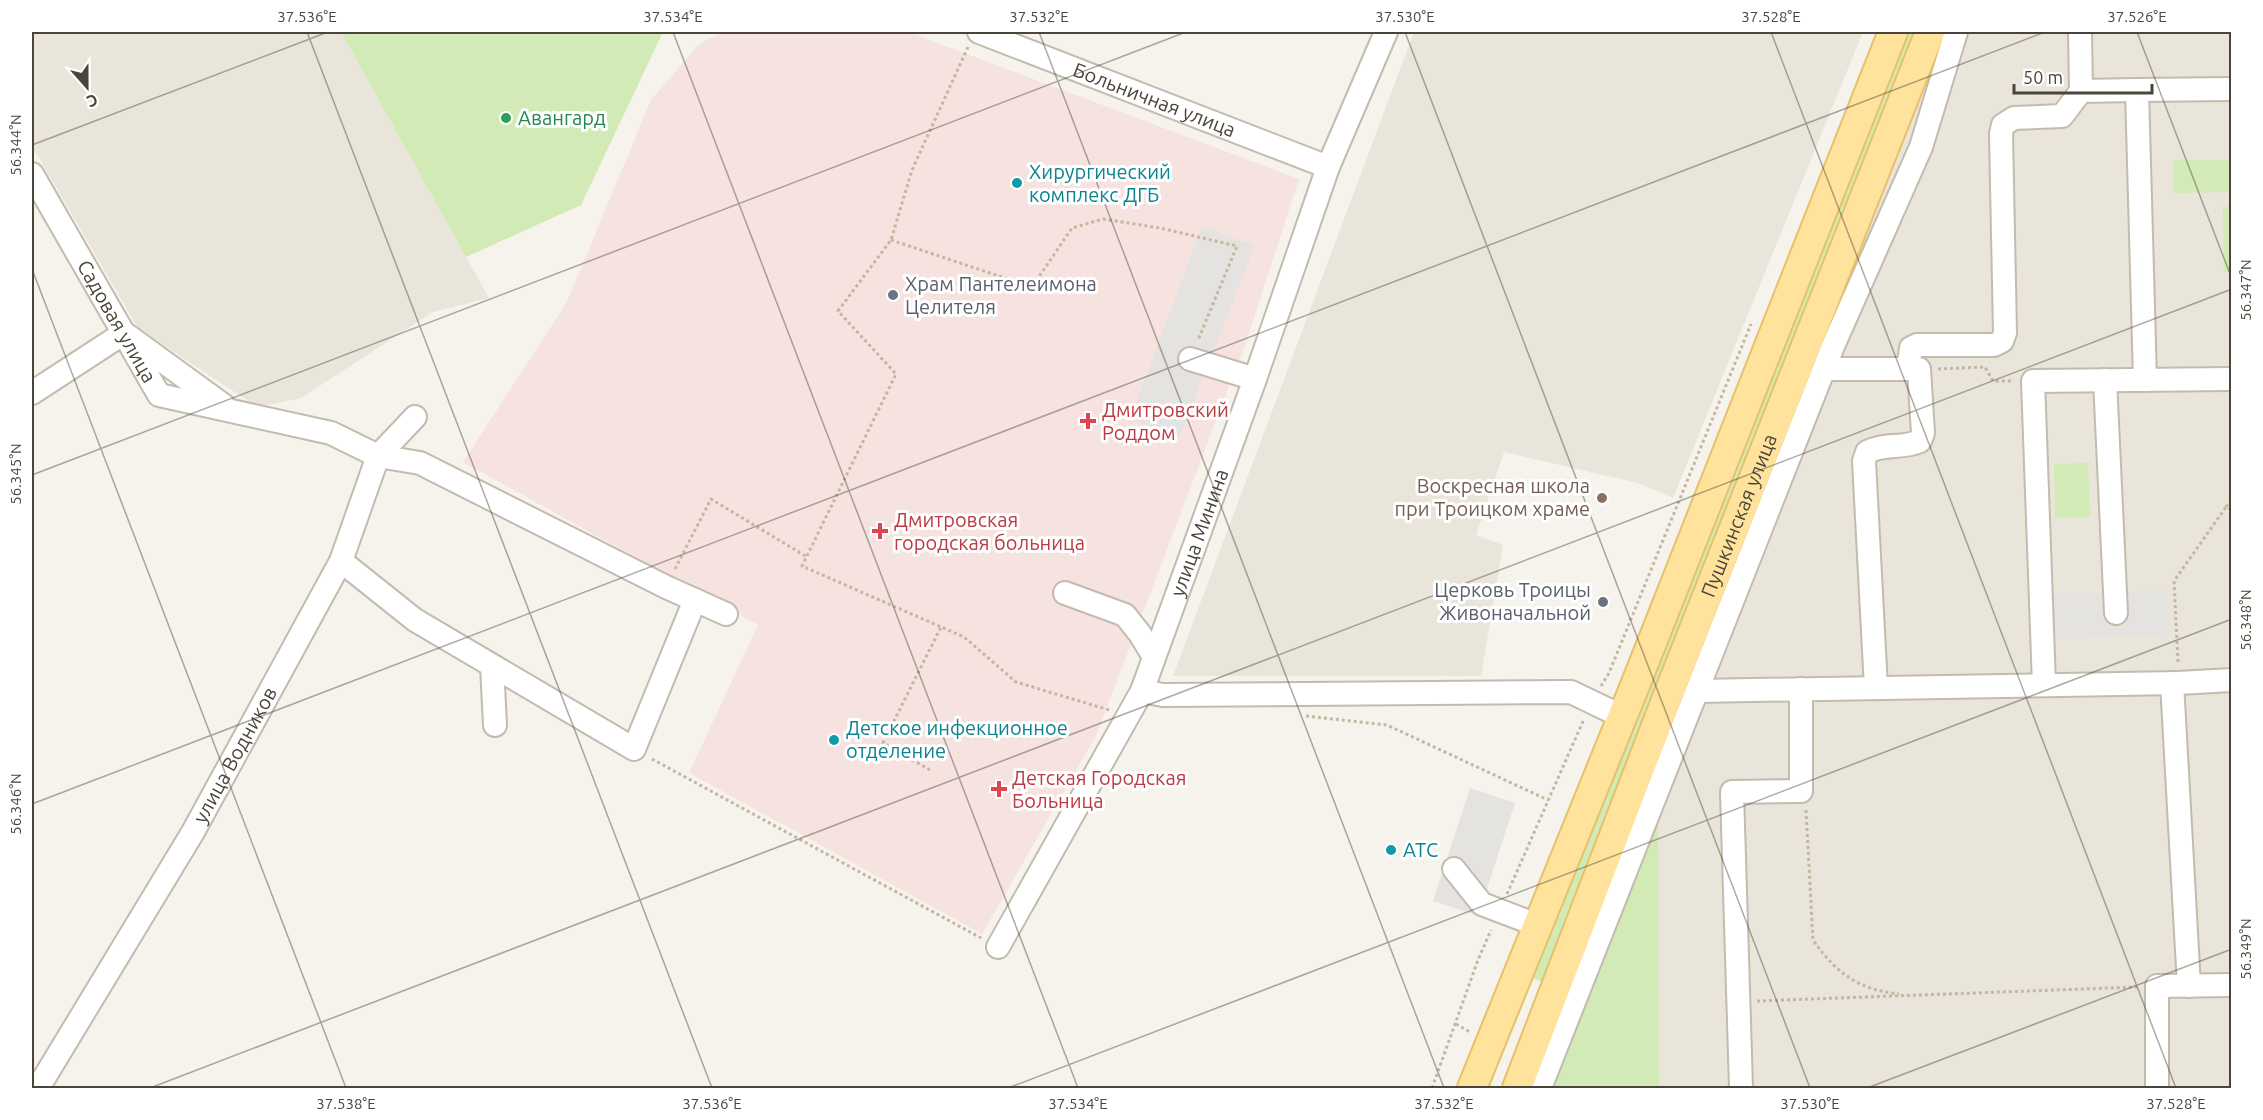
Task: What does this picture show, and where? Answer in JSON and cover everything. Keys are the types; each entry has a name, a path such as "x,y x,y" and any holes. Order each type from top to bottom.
{"main road":[{"name":"Пушкинская улица","path":"1472,1089 1623,717 1893,32"},
{"name":"Пушкинская улица","path":"1517,1089 1672,684 1936,32"},
{"path":"1514,984 1550,1000"}],"street":[{"name":"улица Минина","path":"999,947 1142,691 1255,379 1328,167 1386,32"},
{"path":"1540,1089 1824,369 1921,147 1936,32"},
{"path":"1908,369 1911,348 1917,345 1994,345 2002,341 2006,333 2001,134 2003,124 2013,118 2061,116 2081,91 2080,32"},
{"name":"Больничная улица","path":"974,37 1328,167"},
{"path":"2081,91 2232,89"},
{"path":"2137,90 2145,380"},
{"name":"Садовая улица","path":"32,174 159,395 331,433 378,456 420,463 666,587 726,614"},
{"path":"32,393 124,333"},
{"path":"1190,359 1255,379"},
{"path":"1824,369 1919,369 1923,433 1920,441 1912,445 1876,447 1867,452 1864,461 1875,688"},
{"path":"2044,685 2033,381 2232,379"},
{"path":"2105,380 2116,614"},
{"name":"улица Водников","path":"38,1089 193,832 341,561 378,456 415,417"},
{"path":"341,561 415,620 634,749 695,600"},
{"path":"1065,593 1125,615 1154,657"},
{"path":"492,666 495,725"},
{"path":"1696,691 2175,683 2232,680"},
{"path":"2175,683 2189,986"},
{"path":"1741,1089 1732,792 1801,791 1801,689"},
{"path":"1142,691 1163,695 1571,692 1623,717"},
{"path":"1454,869 1482,904 1537,925"},
{"path":"2157,1089 2157,987 2232,985"}],"path":[{"path":"974,37 912,170 891,240 838,311 896,374 802,566 964,637 1016,682 1128,715"},
{"path":"891,240 1032,287 1072,228 1103,219 1160,228 1237,246 1190,359"},
{"path":"1592,702 1609,673 1755,314"},
{"path":"1942,369 1985,368 1993,381 2033,381"},
{"path":"2175,683 2174,581 2232,498"},
{"path":"666,587 711,499 807,557"},
{"path":"2226,507 2232,510"},
{"path":"930,770 883,743 941,627"},
{"path":"1306,716 1387,726 1548,800"},
{"path":"634,749 999,947"},
{"path":"1801,791 1808,816 1813,940 1825,957 1850,980 1889,993 1913,995"},
{"path":"1739,1002 2157,987"}],"shaded area":[{"path":"32,32 341,32 489,298 433,312 301,398 257,407 138,328 32,146"},
{"name":"Дмитровская городская больница","path":"723,32 911,32 1299,179 1242,355 1232,372 1228,389 1096,736 982,934 689,773 758,625 463,462 567,302 651,100 699,44"},
{"path":"1414,32 1863,32 1673,498 1638,483 1504,452 1476,535 1503,545 1481,676 1173,676"},
{"path":"1939,32 2231,32 2231,1088 1528,1088"},
{"path":"1202,226 1255,246 1180,436 1130,419"},
{"path":"2168,591 2170,634 2050,639 2049,595"},
{"path":"1470,788 1515,803 1482,904 1476,915 1433,901"}],"green space":[{"name":"Авангард","path":"341,32 663,32 581,205 466,257"},
{"path":"1903,32 1923,32 1545,983 1527,976"},
{"path":"2173,160 2231,160 2231,192 2173,193"},
{"path":"2223,207 2231,207 2231,272 2224,272"},
{"path":"2088,463 2090,517 2055,518 2054,464"},
{"path":"1658,782 1659,1088 1531,1088"}],"place":[{"name":"Авангард","path":"506,118"},
{"name":"Хирургический комплекс ДГБ","path":"1017,183"},
{"name":"Храм Пантелеимона Целителя","path":"893,295"},
{"name":"Дмитровский Роддом","path":"1088,421"},
{"name":"Воскресная школа при Троицком храме","path":"1602,498"},
{"name":"Дмитровская городская больница","path":"880,531"},
{"name":"Церковь Троицы Живоначальной","path":"1603,602"},
{"name":"Детское инфекционное отделение","path":"834,740"},
{"name":"Детская Городская Больница","path":"999,789"},
{"name":"АТС","path":"1391,850"}]}
